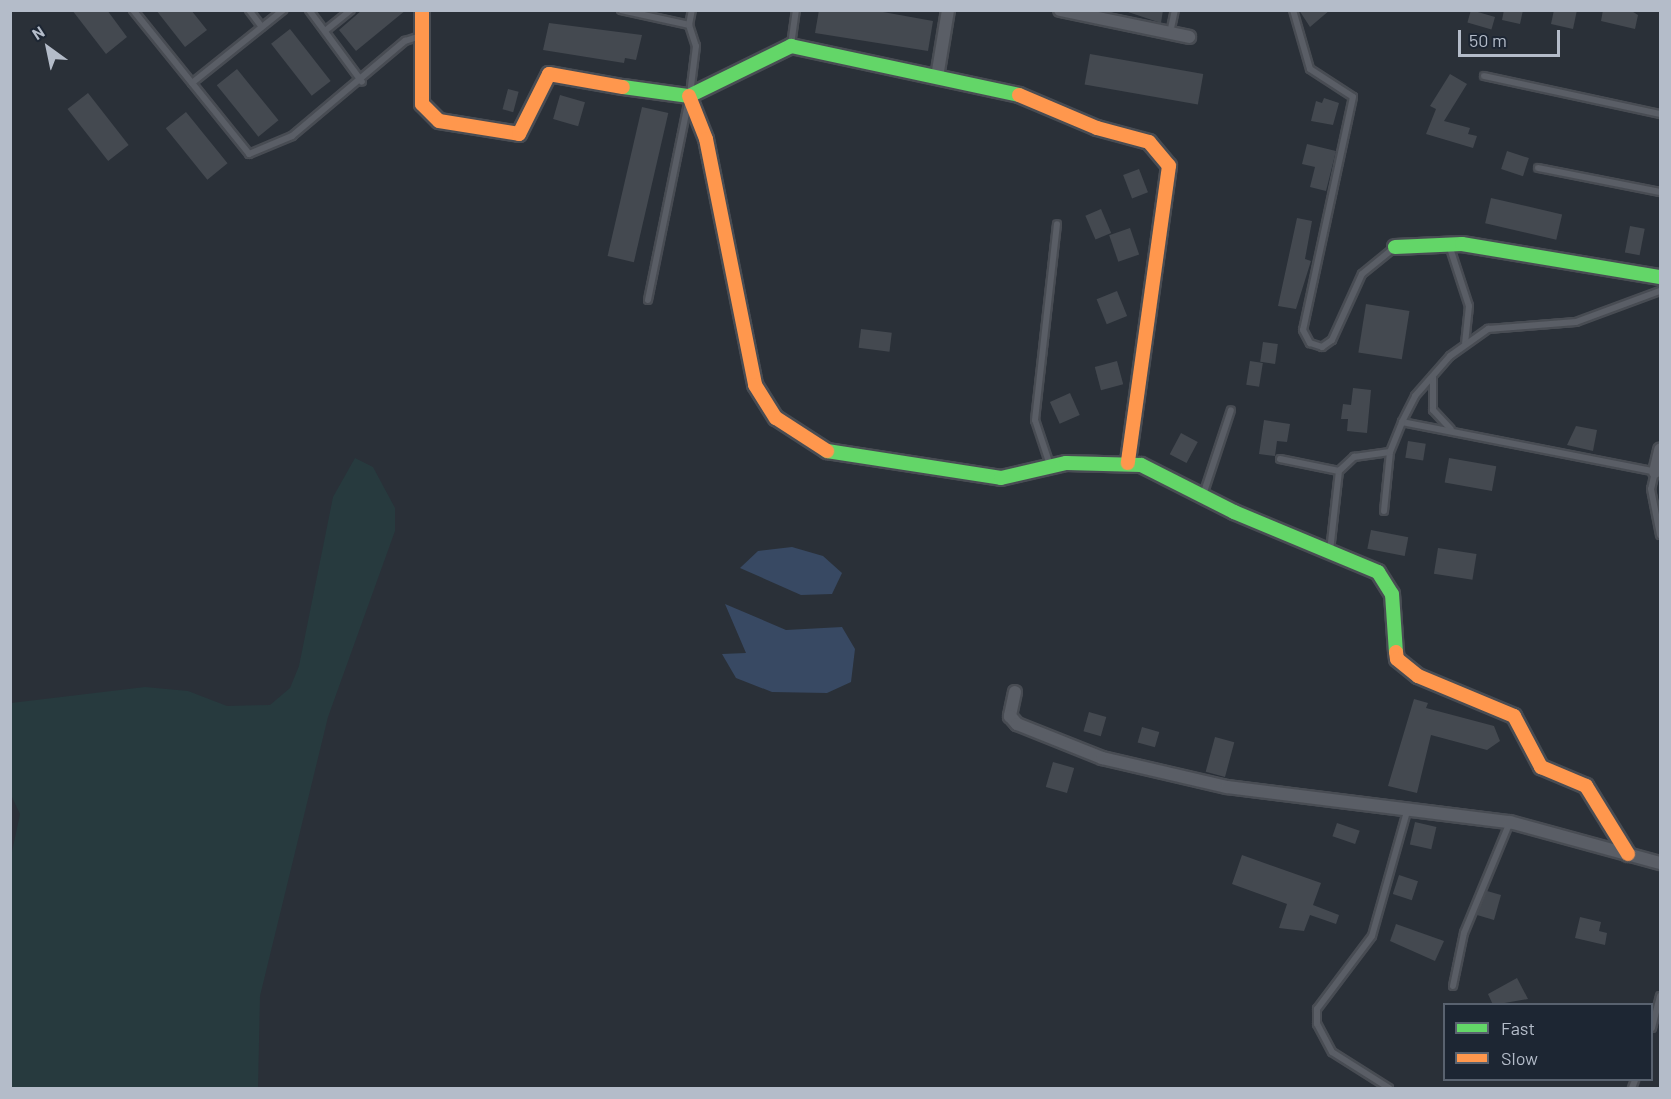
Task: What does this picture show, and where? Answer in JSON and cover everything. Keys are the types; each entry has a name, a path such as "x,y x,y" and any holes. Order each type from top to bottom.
{"street":[{"path":"422,10 420,35 422,104 429,116 500,135 519,134 526,125 549,74 689,96 791,46 938,71 1012,92 1097,128 1149,142 1166,156 1155,298 1136,383 1128,463"},
{"path":"938,71 948,10"},
{"path":"1060,10 1189,37"},
{"path":"689,96 706,139 755,385 776,418 831,454 850,459 1001,478 1050,466 1128,463 1155,470 1203,496 1385,578 1395,614 1394,649 1406,668 1514,716 1540,767 1586,786 1628,854"},
{"path":"1395,247 1447,243 1660,277"},
{"path":"1658,472 1660,450"},
{"path":"1015,692 1010,716 1017,724 1102,758 1227,788 1408,807 1510,822 1660,863"}],"lane":[{"path":"133,10 249,154 292,136 362,82 405,41 420,35"},
{"path":"249,10 262,27"},
{"path":"192,82 283,10"},
{"path":"309,10 362,82"},
{"path":"325,31 351,10"},
{"path":"621,10 689,25"},
{"path":"648,300 689,96 696,46 689,25 692,10"},
{"path":"791,46 796,10"},
{"path":"1170,33 1175,10"},
{"path":"1293,10 1310,69 1353,96 1303,330 1310,343 1322,347 1332,340 1362,274 1395,247"},
{"path":"1484,76 1660,114"},
{"path":"1538,168 1660,192"},
{"path":"1050,466 1035,420 1057,224"},
{"path":"1447,243 1469,306 1465,343"},
{"path":"1384,511 1390,452 1402,422 1435,373 1465,343 1506,324 1576,322 1660,291"},
{"path":"1435,373 1432,410 1452,430"},
{"path":"1203,496 1231,410"},
{"path":"1402,422 1658,472 1652,489 1660,535"},
{"path":"1330,552 1339,471 1354,457 1390,452"},
{"path":"1280,459 1339,471"},
{"path":"1389,1089 1332,1052 1317,1024 1317,1009 1372,936 1408,807"},
{"path":"1453,986 1471,914 1510,822"},
{"path":"1657,1018 1660,996"}],"green space":[{"path":"355,458 373,467 395,508 395,531 328,717 260,996 258,1088 11,1088 10,861 20,814 11,795 11,703 145,687 188,691 227,706 270,705 290,688 299,666 333,497"}],"water":[{"path":"792,547 823,556 842,573 832,594 801,595 740,568 758,551"},
{"path":"725,604 786,630 842,627 855,649 851,682 827,693 772,692 736,678 722,654 746,653"}],"building":[{"path":"72,10 107,10 127,37 106,54"},
{"path":"156,10 191,10 207,30 185,47"},
{"path":"362,10 406,10 356,51 339,30"},
{"path":"819,10 872,10 933,21 928,51 815,33"},
{"path":"1122,10 1163,10 1161,23"},
{"path":"1299,10 1330,10 1310,27"},
{"path":"1471,10 1495,17 1491,29 1467,22"},
{"path":"1504,10 1523,10 1520,24 1502,20"},
{"path":"1554,10 1577,10 1573,29 1551,24"},
{"path":"1603,10 1630,10 1638,15 1635,29 1601,21"},
{"path":"549,23 642,35 636,60 625,58 624,63 543,50"},
{"path":"290,29 331,81 312,96 271,44"},
{"path":"1090,54 1203,74 1198,104 1085,85"},
{"path":"237,69 279,120 258,137 217,85"},
{"path":"1450,74 1467,84 1444,121 1470,128 1468,134 1477,136 1473,148 1426,134 1436,109 1430,106"},
{"path":"508,89 519,92 513,112 503,109"},
{"path":"88,93 129,145 108,161 68,109"},
{"path":"560,95 585,102 578,126 553,119"},
{"path":"1324,98 1339,103 1333,125 1311,121 1316,101 1322,103"},
{"path":"642,107 668,113 634,262 608,256"},
{"path":"186,112 228,163 207,180 166,128"},
{"path":"1307,144 1336,151 1326,191 1310,187 1315,167 1302,164"},
{"path":"1507,151 1529,158 1523,176 1501,169"},
{"path":"1139,169 1148,192 1132,198 1123,175"},
{"path":"1491,198 1562,214 1556,240 1485,223"},
{"path":"1101,209 1111,233 1096,240 1085,216"},
{"path":"1297,218 1312,221 1305,259 1311,261 1296,309 1278,306"},
{"path":"1630,226 1645,229 1640,255 1625,253"},
{"path":"1130,228 1139,254 1118,262 1109,235"},
{"path":"1117,291 1127,316 1107,324 1097,299"},
{"path":"1366,304 1409,311 1402,359 1358,352"},
{"path":"861,329 892,333 889,352 859,348"},
{"path":"1263,342 1278,344 1275,364 1260,362"},
{"path":"1117,361 1123,384 1101,390 1095,367"},
{"path":"1250,361 1263,363 1259,387 1246,385"},
{"path":"1353,388 1371,390 1367,433 1347,431 1348,419 1341,419 1343,404 1351,405"},
{"path":"1070,393 1080,415 1060,424 1050,402"},
{"path":"1264,420 1290,424 1287,442 1277,441 1275,456 1259,454"},
{"path":"1576,426 1597,430 1593,451 1567,445"},
{"path":"1181,433 1198,442 1187,463 1170,454"},
{"path":"1408,441 1426,444 1423,461 1405,458"},
{"path":"1449,458 1496,466 1492,491 1445,483"},
{"path":"1371,530 1408,537 1405,556 1367,549"},
{"path":"1438,548 1477,554 1472,580 1434,574"},
{"path":"1414,699 1428,703 1426,708 1494,726 1500,741 1487,750 1431,735 1417,793 1388,786"},
{"path":"1089,712 1106,717 1101,736 1083,731"},
{"path":"1142,727 1159,732 1155,747 1138,742"},
{"path":"1215,737 1234,742 1225,777 1206,772"},
{"path":"1053,762 1074,768 1067,793 1046,787"},
{"path":"1415,822 1436,827 1431,849 1410,844"},
{"path":"1337,823 1360,831 1355,844 1332,836"},
{"path":"1242,855 1321,883 1313,905 1339,915 1336,924 1310,915 1304,931 1279,928 1287,904 1232,884"},
{"path":"1399,875 1418,881 1412,900 1393,894"},
{"path":"1487,891 1501,895 1494,920 1477,915"},
{"path":"1580,917 1601,922 1599,931 1607,933 1605,945 1575,938"},
{"path":"1396,924 1444,941 1435,961 1390,941"},
{"path":"1517,978 1528,999 1492,1003 1488,994"}],"traffic: fast":[{"path":"623,87 689,96 791,46 1019,95"},
{"path":"1395,247 1462,244 1660,277"},
{"path":"827,451 1001,478 1066,463 1141,465 1234,512 1378,572 1392,594 1396,652"}],"traffic: slow":[{"path":"422,10 422,104 439,121 519,134 549,74 623,87"},
{"path":"1019,95 1097,128 1149,142 1169,166 1128,463"},
{"path":"689,96 706,139 755,385 776,418 827,451"},
{"path":"1396,652 1397,659 1418,676 1514,716 1541,767 1586,786 1628,854"}]}
